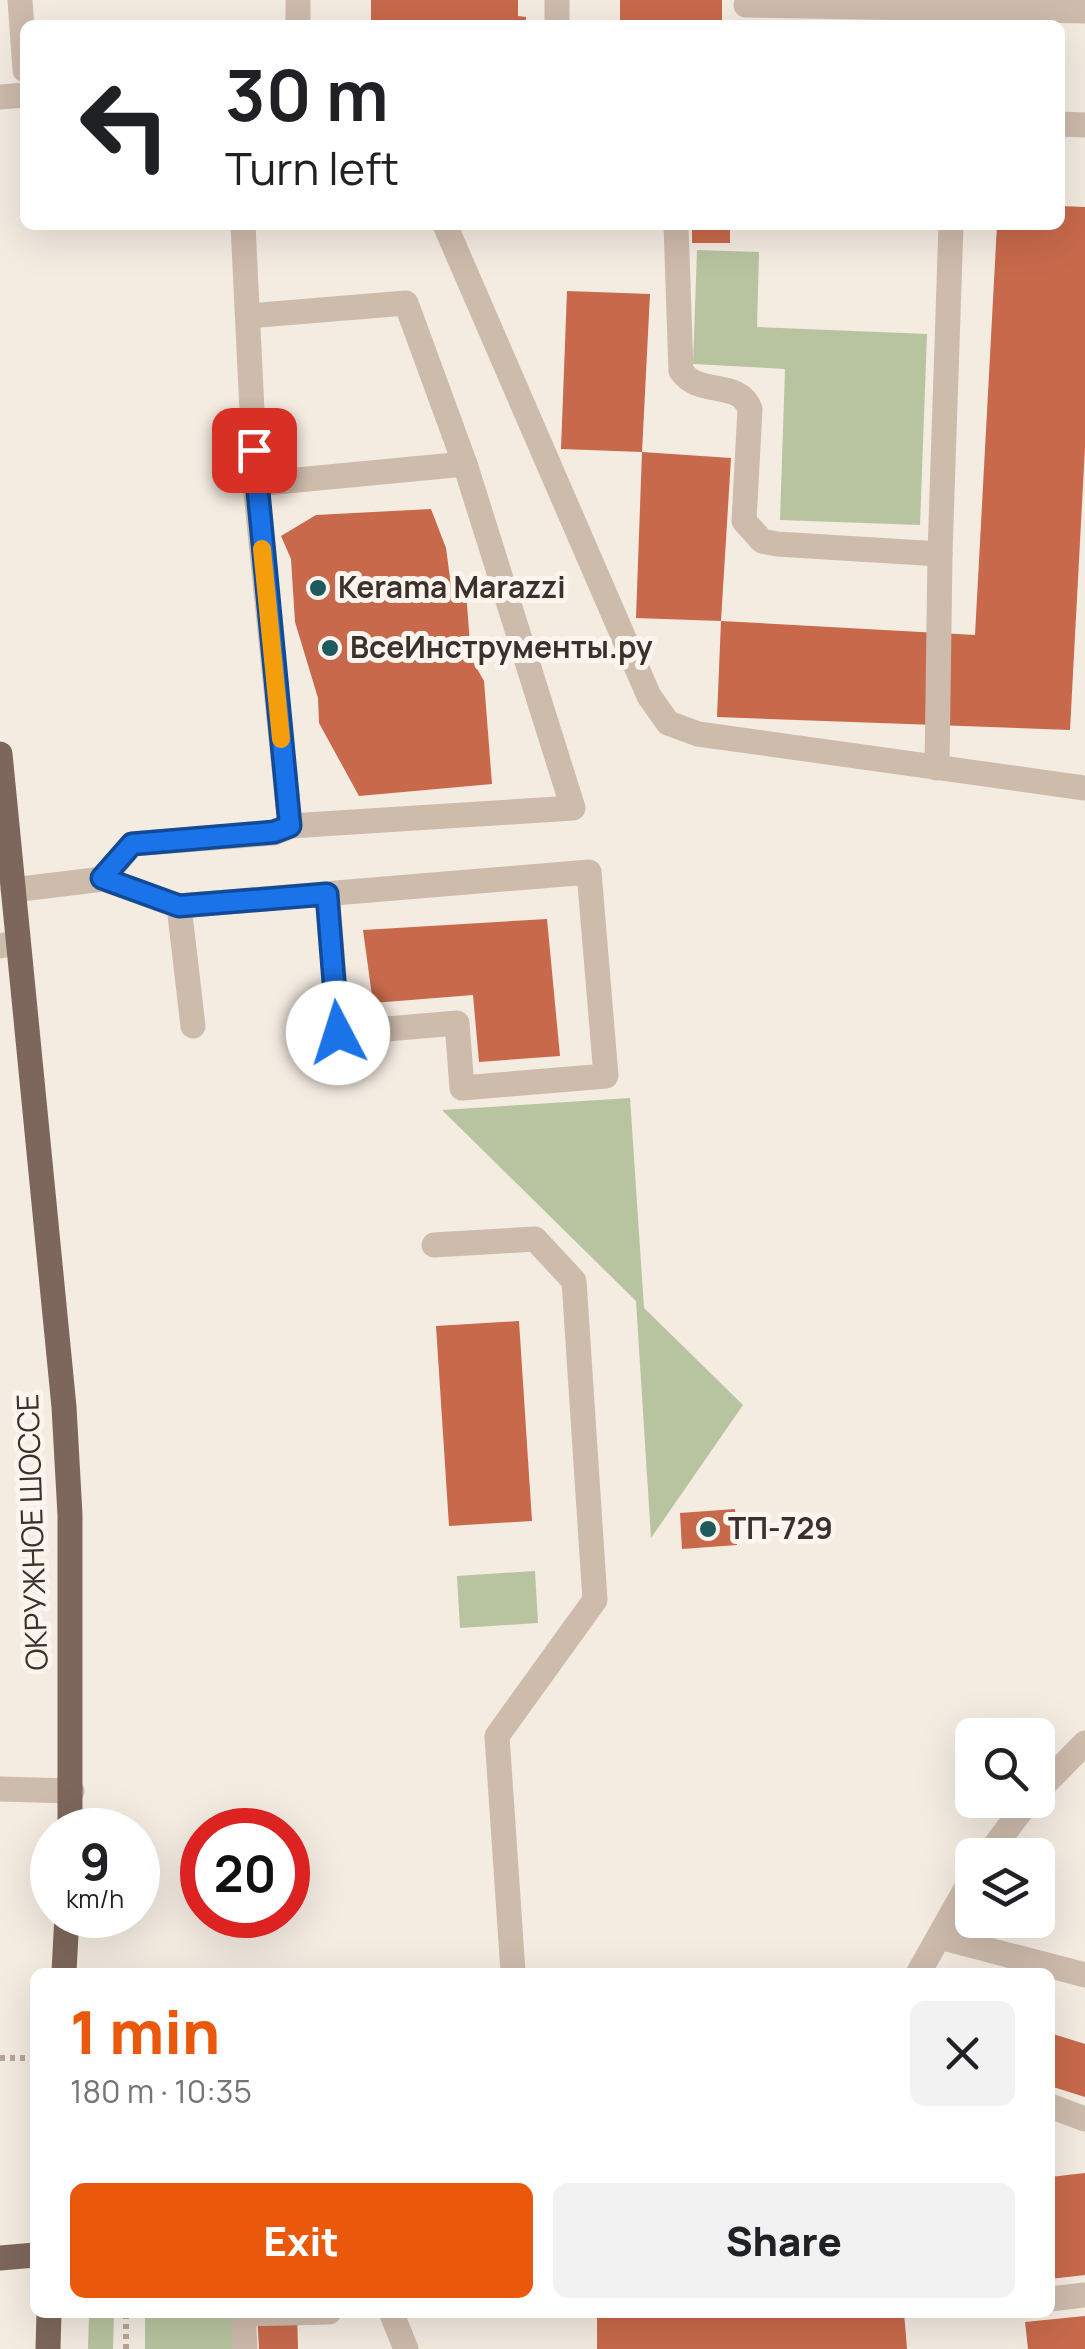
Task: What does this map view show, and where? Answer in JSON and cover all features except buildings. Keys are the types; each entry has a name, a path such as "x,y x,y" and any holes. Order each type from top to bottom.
{"main road":[{"name":"ОКРУЖНОЕ ШОССЕ","path":"0,754 13,890 8,944 65,1425 70,1515 71,1808"},
{"path":"64,1968 65,1938"},
{"path":"0,2258 30,2255"},
{"path":"48,2349 49,2318"}],"street":[{"path":"746,10 1085,12"},
{"path":"243,230 256,484 290,826"},
{"path":"448,230 642,678 668,723 698,734 1085,788"},
{"path":"676,230 681,371 688,382 701,388 736,391 746,399 750,409 744,520 751,532 777,544 940,554"},
{"path":"937,768 951,230"},
{"path":"102,878 132,844 274,832 290,826 574,808 465,464 406,304 248,316"},
{"path":"256,484 465,464"},
{"path":"13,890 102,878 179,906 588,872 606,1076 462,1088 456,1023 338,1033 327,894"},
{"path":"179,906 193,1026"},
{"path":"434,1245 535,1238 574,1280 595,1600 497,1736 512,1968"},
{"path":"1055,1774 1085,1743"},
{"path":"0,1789 72,1791"},
{"path":"921,1968 955,1908"},
{"path":"939,1937 1085,1976"},
{"path":"1055,2108 1085,2119"},
{"path":"1055,2298 1085,2295"},
{"path":"244,2318 245,2349"},
{"path":"394,2318 406,2349"}],"path":[{"path":"0,2058 30,2058"},
{"path":"126,2318 126,2349"}],"green space":[{"path":"697,250 759,252 757,327 927,334 920,525 780,520 785,369 693,364"},
{"path":"630,1098 644,1308 743,1405 651,1538 636,1301 442,1110"},
{"path":"535,1571 538,1623 460,1628 457,1576"},
{"path":"89,2318 114,2318 113,2349 88,2349"},
{"path":"145,2318 234,2318 235,2349 145,2349"}],"slow traffic":[{"path":"262,549 281,739"}],"place":[{"name":"Kerama Marazzi","path":"318,588"},
{"name":"ВсеИнструменты.ру","path":"330,648"},
{"name":"ТП-729","path":"708,1529"}],"route":[{"path":"254,450 290,826 274,832 132,844 102,878 179,906 327,894 338,1033"}]}
